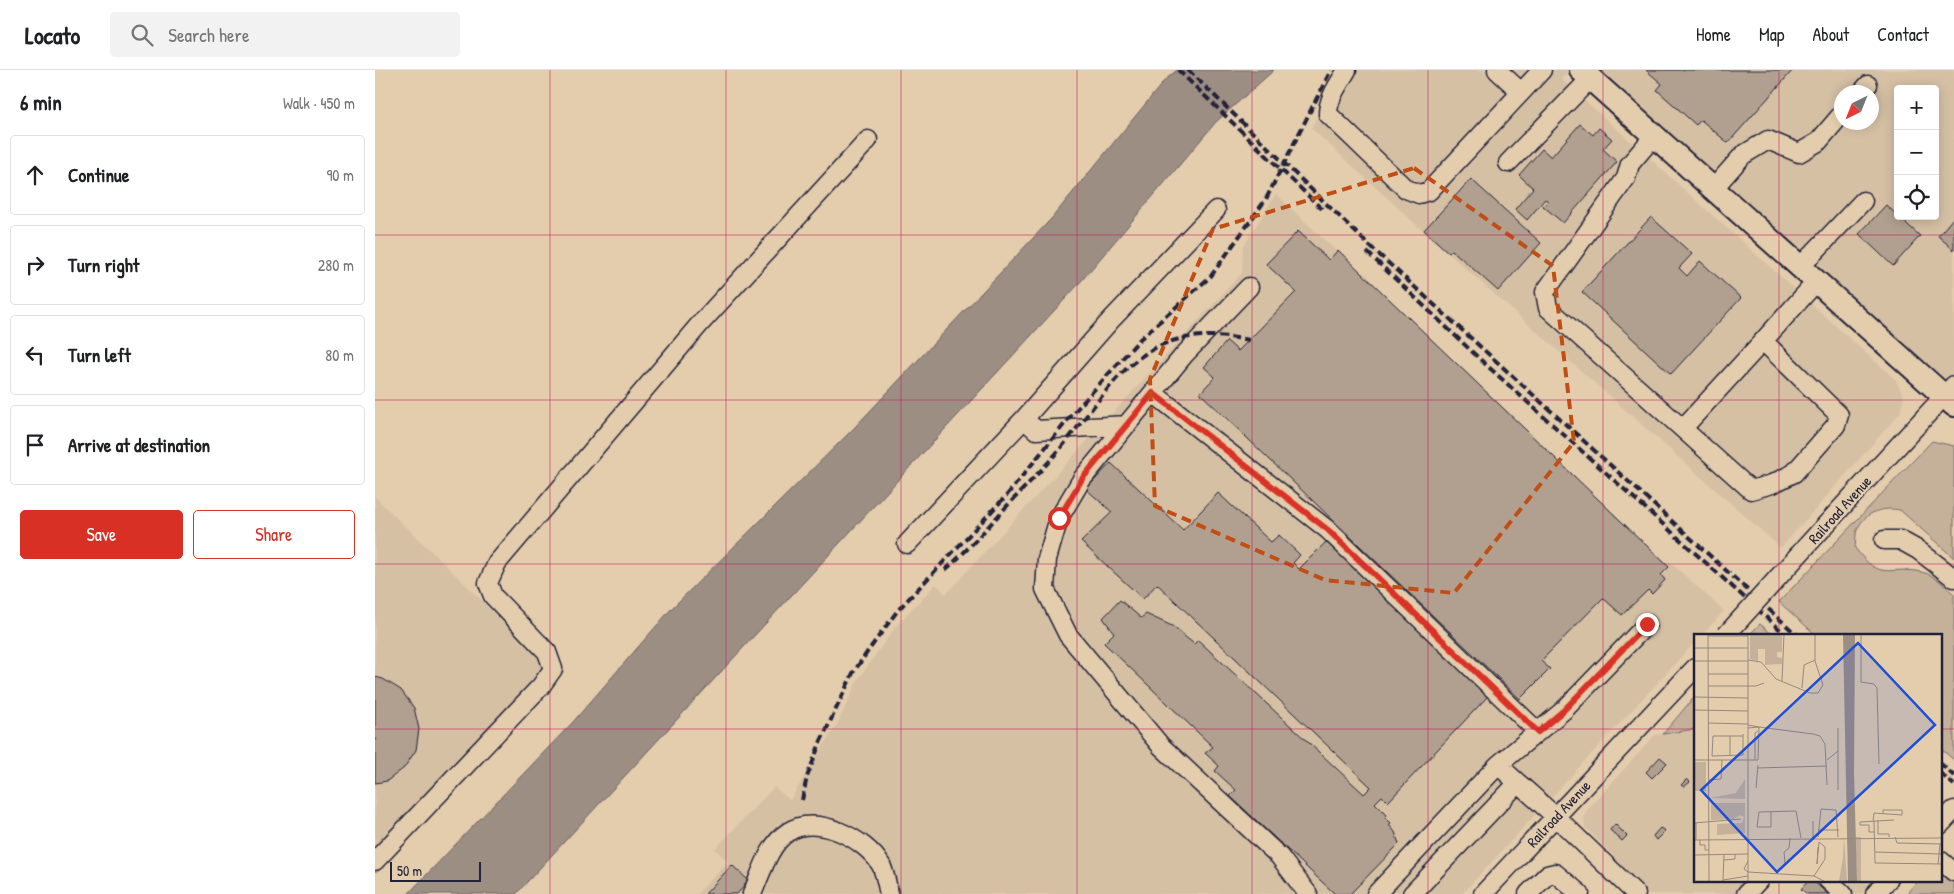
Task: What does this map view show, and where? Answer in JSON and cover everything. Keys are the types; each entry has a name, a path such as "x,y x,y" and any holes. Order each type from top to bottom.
{"main road":[{"path":"1586,74 1809,274 1951,395"}],"street":[{"path":"1347,70 1333,92 1328,106 1328,114 1406,189 1419,194 1429,191 1542,70"},
{"path":"1497,70 1521,92"},
{"path":"1508,163 1586,74"},
{"path":"1713,188 1743,155 1768,140 1799,154 1818,142 1834,123"},
{"path":"1654,136 1630,164 1627,178 1561,267 1545,292 1548,308 1751,490 1772,484 1794,474 1836,425 1839,415 1763,341"},
{"path":"375,861 541,686 553,669 547,652 493,596 488,583 497,564 699,325 868,140"},
{"path":"1683,428 1763,341 1809,274 1863,201"},
{"path":"907,544 1024,420 1110,321 1216,210"},
{"path":"1249,287 1184,355 1082,479 1059,518 1047,559 1045,589 1068,635 1161,746 1279,856 1308,894"},
{"path":"1153,393 1328,530 1538,732"},
{"name":"Railroad Avenue","path":"1727,634 1821,530 1951,395"},
{"path":"1024,420 1036,430 1127,425"},
{"path":"1884,540 1900,540 1918,550 1954,578"},
{"path":"1376,894 1498,765 1564,710 1647,624"},
{"name":"Railroad Avenue","path":"1483,894 1694,669"},
{"path":"1498,765 1636,894"},
{"path":"1412,894 1517,784"},
{"path":"1941,824 1954,810"},
{"path":"752,894 775,844 789,831 806,825 837,829 862,844 881,865 889,894"},
{"path":"1941,861 1954,872"},
{"path":"1528,894 1543,878 1551,873 1555,873 1580,894"},
{"path":"1746,894 1757,882"},
{"path":"1830,882 1843,894"},
{"path":"1875,894 1886,882"}],"highlighted area":[{"path":"1414,168 1553,266 1574,442 1454,593 1325,580 1155,506 1150,379 1213,229"}],"shaded area":[{"path":"1177,70 1274,70 1216,122 1077,286 516,894 408,894 572,723 672,608 853,429 1051,219 1165,80"},
{"path":"1341,70 1569,70 1561,79 1896,380 1904,397 1900,413 1781,548 1422,230 1311,128"},
{"path":"1581,70 1954,70 1954,385 1944,396"},
{"path":"1276,194 1667,564 1670,562 1724,611 1703,634 1694,634 1694,643 1462,894 697,894 728,862 715,849 774,787 790,800 839,721 857,681 896,626 936,584 946,594 1242,273 1243,247"},
{"path":"1932,441 1954,446 1954,558 1900,510 1894,509 1881,510 1870,514 1861,522 1857,530 1855,548 1871,566 1885,570 1909,570 1926,573 1954,594 1954,760 1941,749 1941,634 1815,634 1779,602"},
{"path":"375,497 549,665 375,849"},
{"path":"1760,624 1772,634 1750,634"},
{"path":"1694,697 1694,729 1663,734"},
{"path":"1694,729 1694,882 1747,882 1737,894 1648,894 1585,827 1586,811 1655,735"},
{"path":"1941,870 1954,882 1954,894 1906,894 1917,882 1941,882"},
{"path":"1840,882 1872,882 1861,894 1853,894"}],"building":[{"path":"1646,70 1793,70 1728,143 1701,120 1696,125 1657,90 1662,84"},
{"path":"1580,124 1593,135 1599,128 1612,139 1603,149 1617,162 1563,223 1543,206 1548,201 1545,199 1527,220 1515,209 1533,188 1519,175 1542,149 1551,157"},
{"path":"1471,179 1541,243 1498,291 1452,250 1449,253 1424,230"},
{"path":"1886,205 1894,212 1894,220 1902,220 1920,236 1893,266 1859,234"},
{"path":"1651,217 1692,254 1679,268 1687,276 1700,261 1741,298 1671,374 1582,292"},
{"path":"1954,217 1954,250 1938,236"},
{"path":"1298,231 1329,260 1338,250 1669,567 1661,575 1665,580 1652,594 1648,590 1622,615 1603,598 1541,661 1550,669 1520,699 1200,393 1215,377 1204,367 1227,341 1238,351 1296,292 1266,264"},
{"path":"1111,463 1183,530 1218,493 1271,542 1279,535 1300,555 1293,563 1299,569 1326,542 1489,695 1388,802 1382,796 1375,803 1387,815 1385,817 1391,823 1389,825 1395,832 1399,844 1350,894 1335,894 1230,796 1236,790 1215,771 1219,766 1205,753 1213,747 1104,643 1114,633 1103,618 1120,600 1141,618 1146,614 1172,626 1194,644 1198,640 1364,794 1371,787 1157,584 1143,599 1081,542 1112,512 1086,489"},
{"path":"375,677 383,679 401,690 414,708 419,729 416,750 404,768 387,781 375,783"},
{"path":"1660,757 1667,763 1652,778 1646,772"},
{"path":"1687,779 1690,782 1684,787 1681,785"},
{"path":"1615,824 1627,836 1622,841 1610,830"},
{"path":"1660,828 1665,831 1656,840 1653,836"},
{"path":"732,865 749,881 737,894 705,894"},
{"path":"1807,882 1814,882 1828,894 1807,894 1801,889"}],"railway":[{"path":"1178,70 1322,209"},
{"path":"1188,70 1373,249 1796,634"},
{"path":"802,800 807,777 820,743 853,673 868,651 898,610 1007,495 1075,411 1140,339 1211,276 1266,199 1331,70"},
{"path":"1367,252 1483,362 1785,634"},
{"path":"945,570 969,548 1047,464 1100,399 1136,360 1158,347 1182,338 1212,336 1249,340"},
{"path":"1941,764 1954,776"},
{"path":"1941,774 1954,785"}],"route":[{"path":"1059,518 1082,479 1153,393 1328,530 1538,732 1564,710 1647,624"}]}
